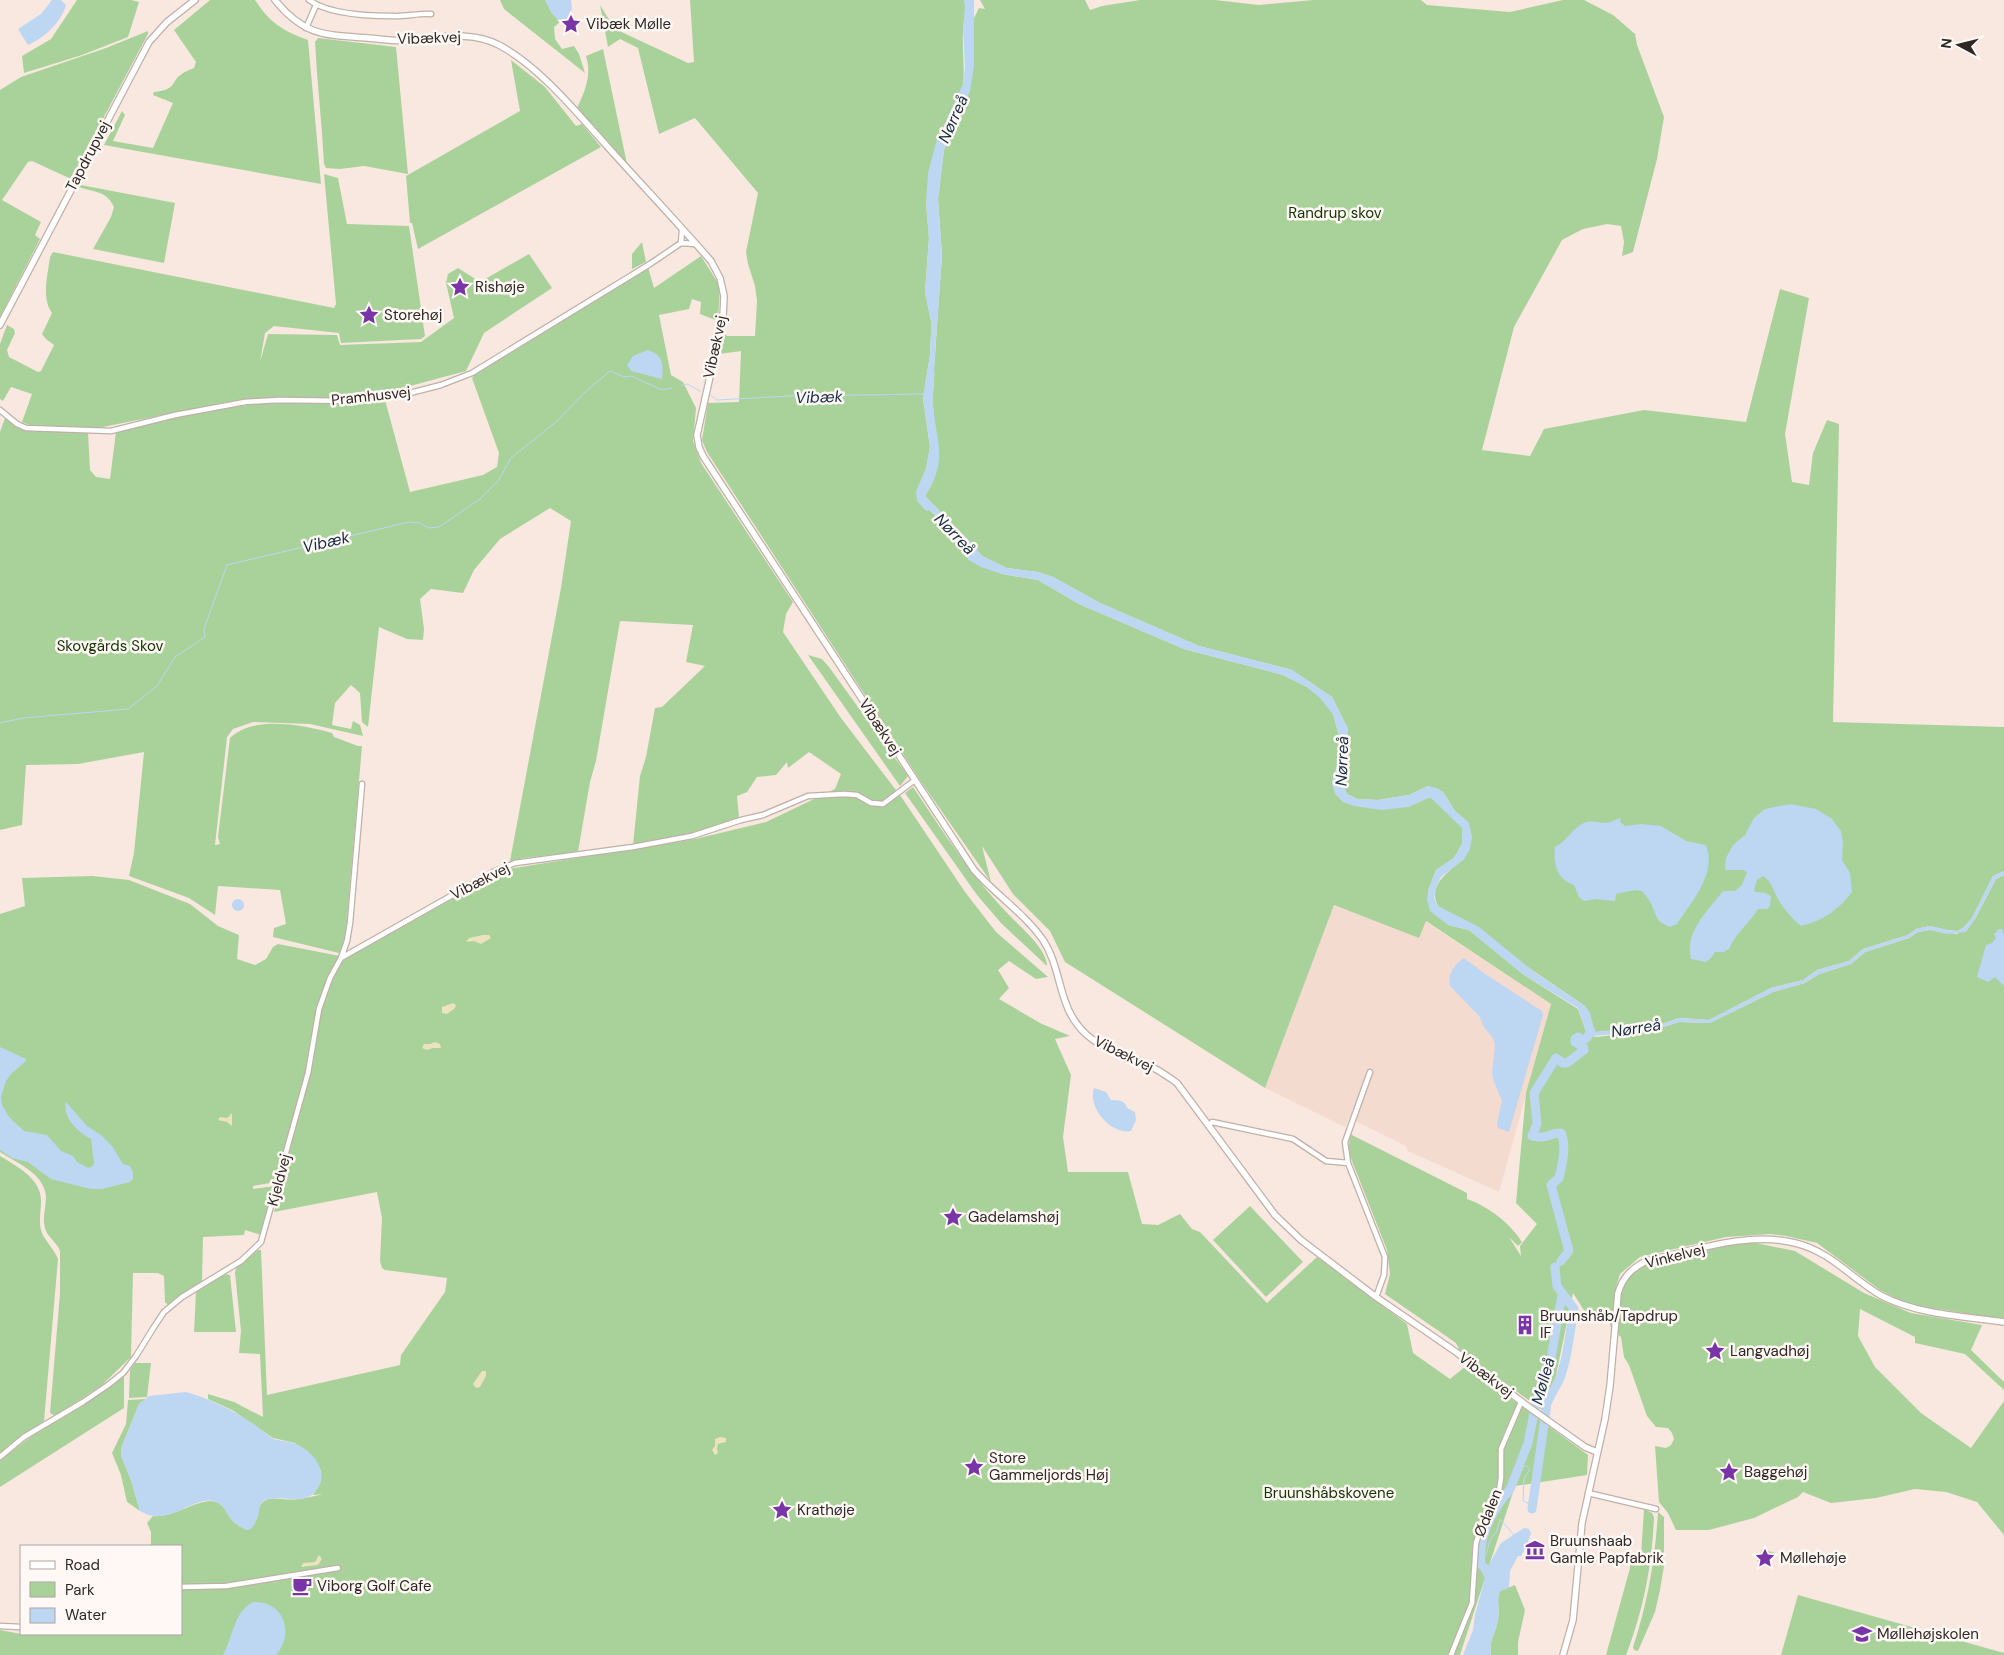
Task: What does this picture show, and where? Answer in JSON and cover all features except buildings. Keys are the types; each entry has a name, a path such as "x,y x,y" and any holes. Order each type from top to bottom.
{"street":[{"name":"Tapdrupvej","path":"0,325 149,42 167,22 195,0"},
{"name":"Vibækvej","path":"275,0 287,15 297,23 306,28 330,35 407,41 469,36 498,45 540,76 572,108 696,244 710,261 720,278 724,296 723,318 698,423 697,435 703,456 974,870 1044,941 1051,956 1064,1001 1078,1026 1098,1044 1155,1068 1177,1083 1275,1215 1301,1240 1456,1352 1521,1402 1585,1447 1597,1452"},
{"name":"Vibækvej","path":"309,0 316,5 353,13 394,16 431,14"},
{"path":"306,28 316,5"},
{"path":"682,230 681,243 696,244"},
{"name":"Pramhusvej","path":"0,410 17,424 26,428 111,431 175,415 245,402 279,400 352,401 418,391 441,385 472,373 681,243"},
{"name":"Vibækvej","path":"341,958 495,871 515,863 633,847 692,836 763,815 808,796 857,795 871,804 883,804 915,780"},
{"name":"Kjeldvej","path":"0,1457 24,1437 108,1385 123,1372 136,1356 164,1312 182,1297 241,1260 261,1242 308,1073 319,1009 330,978 341,958 350,923 362,784"},
{"path":"1370,1072 1345,1142 1348,1163 1385,1257 1384,1275 1376,1296"},
{"path":"1208,1125 1212,1122 1293,1139 1326,1161 1348,1163"},
{"name":"Vinkelvej","path":"1563,1655 1572,1620 1580,1542 1588,1493 1610,1386 1618,1293 1627,1273 1634,1267 1646,1261 1735,1241 1774,1240 1794,1242 1811,1247 1881,1295 1905,1306 2004,1322"},
{"name":"Ødalen","path":"1452,1655 1472,1603 1476,1543 1483,1521 1499,1491 1501,1449 1521,1402"},
{"path":"1588,1493 1656,1509"},
{"path":"182,1587 226,1586 338,1568"},
{"path":"0,1626 20,1627"}],"shaded area":[{"path":"1334,905 1419,937 1425,921 1551,1004 1499,1192 1408,1151 1406,1146 1349,1118 1345,1127 1265,1088"}],"green space":[{"path":"77,0 131,0 139,2 128,37 82,55 24,73 22,56 51,39"},
{"path":"210,0 255,0 272,21 291,33 308,40 321,184 104,145 122,111 125,115 113,141 153,148 173,103 153,95 154,92 170,87 184,72 194,68 196,62 174,30"},
{"path":"500,0 545,0 552,13 560,22 554,27 555,39 562,49 574,46 579,54 585,73 504,9"},
{"path":"690,0 964,0 963,84 926,203 929,238 925,292 931,321 931,333 930,355 923,398 930,447 926,469 916,492 929,510 937,517 937,522 956,540 969,560 1002,574 1038,580 1079,604 1184,649 1283,675 1307,687 1320,697 1333,714 1339,736 1339,759 1332,783 1343,802 1408,807 1430,797 1434,800 1463,828 1462,844 1454,858 1436,870 1428,891 1448,925 1469,930 1524,975 1578,1009 1587,1034 1596,1037 1641,1032 1679,1022 1710,1023 1773,992 1805,983 1819,974 1851,964 1865,952 1909,938 1918,932 1930,930 1957,934 1975,919 1996,879 2004,875 2004,1319 1918,1306 1901,1301 1880,1290 1817,1243 1770,1234 1726,1237 1640,1257 1620,1274 1616,1287 1612,1329 1608,1319 1592,1323 1573,1293 1548,1414 1460,1351 1456,1343 1385,1294 1390,1274 1387,1250 1350,1156 1350,1134 1467,1193 1467,1199 1491,1211 1512,1229 1522,1242 1518,1246 1509,1237 1521,1256 1520,1246 1537,1224 1516,1203 1526,1093 1551,1004 1426,921 1419,938 1334,905 1265,1088 1065,962 1050,931 1013,894 982,846 991,882 922,783 707,452 702,440 708,403 739,402 741,351 719,354 723,333 727,336 755,336 757,301 746,252 758,193 695,118 659,134 638,48 620,39 608,47 600,5 615,29 688,63 694,62"},
{"name":"Randrup skov","path":"980,0 1085,0 1090,10 1102,6 1140,0 1215,0 1259,5 1313,0 1421,0 1427,5 1510,12 1563,0 1584,0 1613,15 1635,34 1637,45 1664,117 1657,159 1633,252 1622,256 1624,242 1621,226 1607,224 1583,229 1562,240 1514,327 1482,450 1530,456 1544,429 1644,410 1746,422 1780,289 1809,298 1785,434 1792,482 1809,485 1813,453 1827,420 1839,424 1833,722 2004,727 2004,871 1993,876 1972,918 1963,928 1957,931 1930,926 1916,929 1908,935 1863,949 1849,961 1817,970 1803,980 1771,988 1709,1020 1679,1018 1656,1026 1595,1032 1585,1006 1438,906 1435,898 1437,885 1446,874 1464,859 1469,823 1455,811 1443,792 1428,786 1409,795 1378,800 1357,799 1347,794 1342,783 1348,729 1332,697 1292,670 1199,646 1100,603 1053,577 1038,572 1007,568 982,556 925,496 932,484 938,462 933,401 942,255 938,199 944,150 963,109 974,18 979,8 985,9"},
{"path":"148,31 71,179 32,161 28,162 2,200 41,222 35,235 40,239 0,317 0,90 21,77 106,48"},
{"path":"318,38 396,47 408,174 364,166 340,169 326,168 324,164 315,42"},
{"path":"603,49 627,164 577,108 588,76 586,56"},
{"path":"511,60 545,87 576,126 582,124 601,147 418,249 412,223 410,223 406,176 520,111"},
{"path":"324,174 338,178 347,224 409,226 425,336 421,339 341,343 339,333 274,326 265,333 260,362 268,334 337,335 340,345 421,342 454,318 446,283 448,274 458,268 480,282 529,254 552,288 484,333 466,371 384,393 352,398 262,398 212,405 98,428 32,426 22,422 32,394 11,387 3,401 0,399 0,344 7,325 14,329 15,333 7,350 9,357 38,372 41,371 54,345 42,334 52,313 47,300 46,286 50,257 53,252 334,308 336,304"},
{"path":"81,185 175,203 164,263 93,249 111,217 114,207 104,195 79,187"},
{"path":"642,242 646,262 632,269 632,254"},
{"path":"701,256 720,286 718,321 700,314 701,302 692,299 689,309 659,315 671,375 683,382 696,408 693,441 701,463 793,602 786,614 783,632 841,718 902,798 965,892 996,932 1048,977 1036,979 1009,961 998,970 1009,988 999,999 1040,1023 1070,1036 1055,1039 1071,1075 1063,1137 1068,1172 1128,1172 1142,1224 1158,1225 1180,1214 1192,1229 1200,1232 1267,1303 1317,1257 1407,1324 1413,1353 1450,1379 1466,1366 1588,1455 1587,1475 1515,1486 1460,1655 0,1655 0,1630 20,1635 182,1635 182,1545 151,1545 151,1532 147,1523 153,1516 169,1514 210,1501 221,1505 233,1521 247,1530 254,1524 261,1504 266,1500 298,1499 323,1494 313,1495 321,1481 321,1470 295,1443 273,1438 232,1410 208,1399 208,1394 234,1402 263,1417 260,1354 239,1353 241,1331 236,1268 258,1250 261,1250 267,1395 400,1365 401,1355 445,1292 447,1278 385,1270 382,1268 380,1261 382,1218 377,1192 274,1212 282,1181 253,1186 253,1189 275,1186 261,1235 245,1230 244,1235 203,1237 202,1282 168,1305 165,1302 164,1276 158,1273 133,1273 131,1357 102,1385 55,1416 50,1413 60,1293 60,1251 45,1228 46,1197 41,1182 29,1170 0,1152 0,914 25,906 22,878 92,876 129,880 190,904 218,926 239,935 237,959 255,965 266,959 273,947 278,944 345,957 508,869 695,839 766,822 835,789 841,774 809,752 788,768 787,762 776,775 757,777 747,792 737,796 739,818 691,835 633,845 640,776 646,757 655,708 662,707 705,666 686,662 693,625 620,621 578,852 510,861 561,588 571,521 550,508 500,539 474,570 463,593 431,589 420,599 424,629 423,640 407,639 379,627 368,727 362,722 360,693 351,685 335,703 332,725 351,729 353,721 360,725 363,736 310,724 253,722 233,729 227,737 215,845 220,844 218,837 230,738 240,731 252,726 265,724 293,725 332,733 334,737 362,746 346,931 342,949 339,953 273,937 274,928 286,924 280,890 218,886 215,915 189,898 129,876 134,853 144,752 78,764 26,765 22,825 0,830 0,432 5,418 28,431 88,432 90,470 96,477 110,479 116,432 192,414 239,406 385,400 410,492 483,475 497,467 499,453 472,378 477,372 648,267 654,288"},
{"path":"808,655 822,659 829,667 908,776 900,786"},
{"path":"913,787 984,888 1039,947 1047,966 1001,923 977,895 905,793"},
{"path":"0,1156 28,1175 38,1187 41,1202 41,1229 58,1259 44,1421 9,1445 0,1454"},
{"path":"1250,1206 1303,1262 1266,1297 1213,1240"},
{"path":"1746,1241 1795,1251 1864,1293 1911,1313 1982,1325 1971,1350 2004,1382 2004,1390 1965,1354 1915,1343 1915,1337 1860,1309 1858,1336 1875,1367 1921,1413 1971,1448 2004,1401 2004,1535 1977,1502 1946,1492 1915,1489 1876,1498 1831,1503 1803,1492 1798,1497 1754,1518 1709,1530 1676,1530 1668,1513 1659,1502 1655,1446 1666,1448 1671,1445 1674,1439 1668,1428 1656,1427 1647,1416 1629,1365 1624,1357 1621,1337 1617,1334 1620,1298 1627,1281 1633,1273 1656,1261"},
{"path":"224,1274 230,1275 236,1332 194,1332 196,1292"},
{"path":"135,1363 151,1363 147,1397 129,1398 130,1370"},
{"path":"124,1376 124,1408 0,1487 0,1460 32,1436"},
{"path":"146,1399 139,1404 122,1446 121,1455 140,1511 127,1502 121,1475 112,1453 126,1424 128,1400"},
{"path":"1644,1509 1652,1513 1654,1517 1649,1570 1638,1620 1626,1655 1606,1655 1630,1568 1630,1553 1641,1556"},
{"path":"1658,1512 1664,1517 1664,1566 1655,1612 1638,1651 1634,1650 1633,1647 1643,1614 1650,1580"},
{"path":"1762,1549 1775,1553 1769,1563 1764,1565 1757,1561"},
{"path":"1515,1585 1525,1610 1518,1642 1518,1655 1491,1655 1491,1644 1499,1612 1498,1598 1500,1591"},
{"name":"Møllehøjskolen","path":"1798,1595 2004,1653 2004,1655 1781,1655"}],"sand":[{"path":"489,935 491,938 481,944 474,941 466,942 469,938"},
{"path":"453,1003 456,1005 455,1008 447,1014 442,1013 442,1007"},
{"path":"435,1042 440,1044 441,1048 427,1050 422,1048 424,1044"},
{"path":"232,1113 232,1126 227,1122 218,1120 220,1117 227,1118"},
{"path":"482,1371 486,1371 486,1376 480,1387 476,1388 473,1384"},
{"path":"720,1437 726,1438 726,1442 718,1444 718,1453 715,1455 712,1450 715,1446 715,1439"},
{"path":"319,1555 322,1559 318,1565 301,1567 303,1563 315,1562"}],"water":[{"path":"52,0 61,0 66,5 64,12 51,29 28,45 18,29 41,14"},
{"path":"545,0 571,0 573,20 560,22 552,13"},
{"name":"Nørreå","path":"964,0 974,0 974,66 970,91 944,150 938,199 942,255 933,401 939,461 937,472 925,496 982,556 1007,568 1038,572 1053,577 1100,603 1199,646 1292,670 1332,697 1348,729 1342,783 1347,794 1357,799 1378,800 1409,795 1428,786 1443,792 1455,811 1469,823 1472,837 1470,849 1464,859 1441,877 1437,885 1434,898 1438,906 1479,927 1533,971 1585,1006 1590,1013 1595,1032 1656,1026 1679,1018 1709,1020 1771,988 1803,980 1817,970 1849,961 1863,949 1908,935 1916,929 1930,926 1957,931 1963,928 1972,918 1993,876 2004,871 2004,875 1996,879 1966,932 1947,934 1930,930 1918,932 1909,938 1865,952 1851,964 1819,974 1805,983 1773,992 1710,1023 1679,1022 1641,1032 1592,1036 1587,1034 1578,1008 1524,975 1469,930 1448,925 1430,911 1427,900 1428,891 1436,870 1454,858 1462,844 1462,828 1430,797 1408,807 1381,810 1354,806 1343,802 1335,794 1332,783 1339,759 1339,736 1333,714 1320,698 1307,687 1283,675 1184,649 1079,604 1038,580 1002,574 981,567 969,560 956,540 937,522 937,517 929,510 926,511 917,501 916,492 926,469 930,447 923,397 930,355 931,333 931,321 925,292 929,238 926,203 928,173 936,143 963,84 965,67"},
{"path":"648,350 660,358 662,379 631,371 627,365 633,356"},
{"path":"1790,804 1816,809 1831,818 1841,831 1843,844 1842,860 1850,873 1852,892 1830,914 1801,926 1786,910 1763,876 1757,880 1754,889 1755,892 1771,896 1770,906 1767,909 1758,909 1734,939 1730,948 1724,952 1715,952 1706,962 1691,959 1691,940 1704,914 1723,891 1735,891 1742,885 1747,872 1743,870 1725,870 1726,858 1733,845 1745,835 1754,818 1765,809"},
{"path":"1621,818 1620,822 1625,826 1641,824 1661,826 1686,841 1706,845 1709,856 1706,877 1696,897 1677,924 1670,927 1659,921 1650,902 1642,891 1635,890 1616,894 1615,901 1595,899 1584,901 1579,897 1574,885 1564,879 1557,870 1555,847 1578,827 1588,822 1608,823"},
{"path":"240,899 243,900 243,910 236,911 233,910 232,903 233,900"},
{"path":"1999,929 2002,929 2004,936 2004,986 1995,977 1988,982 1977,977 1986,945 1992,943 1996,938 1994,934"},
{"path":"1464,958 1542,1011 1543,1015 1509,1132 1498,1128 1497,1123 1502,1101 1492,1073 1495,1045 1493,1038 1483,1026 1480,1017 1450,986 1452,970"},
{"path":"0,1047 26,1059 6,1081 1,1097 2,1105 9,1117 24,1131 47,1135 61,1151 73,1156 77,1162 88,1168 93,1166 94,1163 91,1139 81,1133 69,1119 65,1108 66,1102 87,1126 101,1135 112,1146 123,1164 130,1166 133,1179 130,1182 102,1189 91,1189 51,1179 28,1162 12,1158 0,1150"},
{"path":"1094,1088 1106,1092 1111,1100 1123,1102 1127,1108 1135,1112 1136,1120 1131,1131 1116,1129 1102,1118 1094,1103"},
{"path":"186,1392 220,1405 244,1418 274,1439 291,1442 309,1452 315,1458 321,1471 320,1485 315,1492 303,1498 274,1498 263,1501 260,1505 256,1521 251,1529 247,1530 233,1521 216,1502 199,1502 171,1514 161,1516 140,1511 121,1455 122,1446 139,1404 149,1396"},
{"path":"1524,1528 1529,1529 1531,1533 1521,1556 1518,1556 1510,1571 1509,1588 1500,1591 1498,1598 1499,1612 1491,1644 1491,1655 1463,1655 1473,1630 1485,1578 1482,1573 1486,1570 1501,1543"},
{"path":"253,1602 272,1606 279,1612 285,1628 285,1638 282,1647 276,1655 223,1655 241,1612"}],"waterway":[{"name":"Vibæk","path":"0,723 23,718 128,709 157,686 175,657 205,637 204,629 227,565 409,522 420,523 428,528 439,527 480,499 498,481 511,458 557,421 584,393 610,371 624,377 631,376 662,390 672,388"},
{"name":"Vibæk","path":"682,385 687,384 700,391"},
{"name":"Vibæk","path":"709,394 717,400 790,396 924,394"},
{"name":"Mølleå","path":"1561,1261 1569,1251 1551,1185 1559,1178 1564,1144 1561,1133 1544,1137 1532,1136 1537,1124 1534,1093 1556,1058 1563,1063 1567,1063 1584,1050 1575,1042 1575,1039 1578,1037 1583,1040 1587,1038 1591,1031"},
{"path":"1532,1509 1547,1403 1563,1370 1574,1309 1557,1286 1555,1267"},
{"name":"Mølleå","path":"1507,1494 1528,1443 1537,1399 1550,1364 1562,1295"},
{"path":"1517,1468 1520,1469 1526,1466 1530,1469 1524,1479 1523,1501 1532,1505"},
{"name":"Mølleå","path":"1494,1579 1481,1564 1481,1546 1489,1521 1503,1498"},
{"path":"1480,1557 1486,1555 1490,1540 1497,1531 1500,1519 1514,1535"}],"place":[{"name":"Vibæk Mølle","path":"571,24"},
{"name":"Rishøje","path":"460,287"},
{"name":"Storehøj","path":"369,315"},
{"name":"Gadelamshøj","path":"953,1217"},
{"name":"Bruunshåb/Tapdrup IF","path":"1525,1325"},
{"name":"Langvadhøj","path":"1715,1351"},
{"name":"Store Gammeljords Høj","path":"974,1467"},
{"name":"Baggehøj","path":"1729,1472"},
{"name":"Krathøje","path":"782,1510"},
{"name":"Bruunshaab Gamle Papfabrik","path":"1535,1550"},
{"name":"Møllehøje","path":"1765,1558"},
{"name":"Viborg Golf Cafe","path":"302,1586"},
{"name":"Møllehøjskolen","path":"1862,1634"}],"park label":[{"name":"Skovgårds Skov","path":"110,646"},
{"name":"Bruunshåbskovene","path":"1329,1493"}]}
